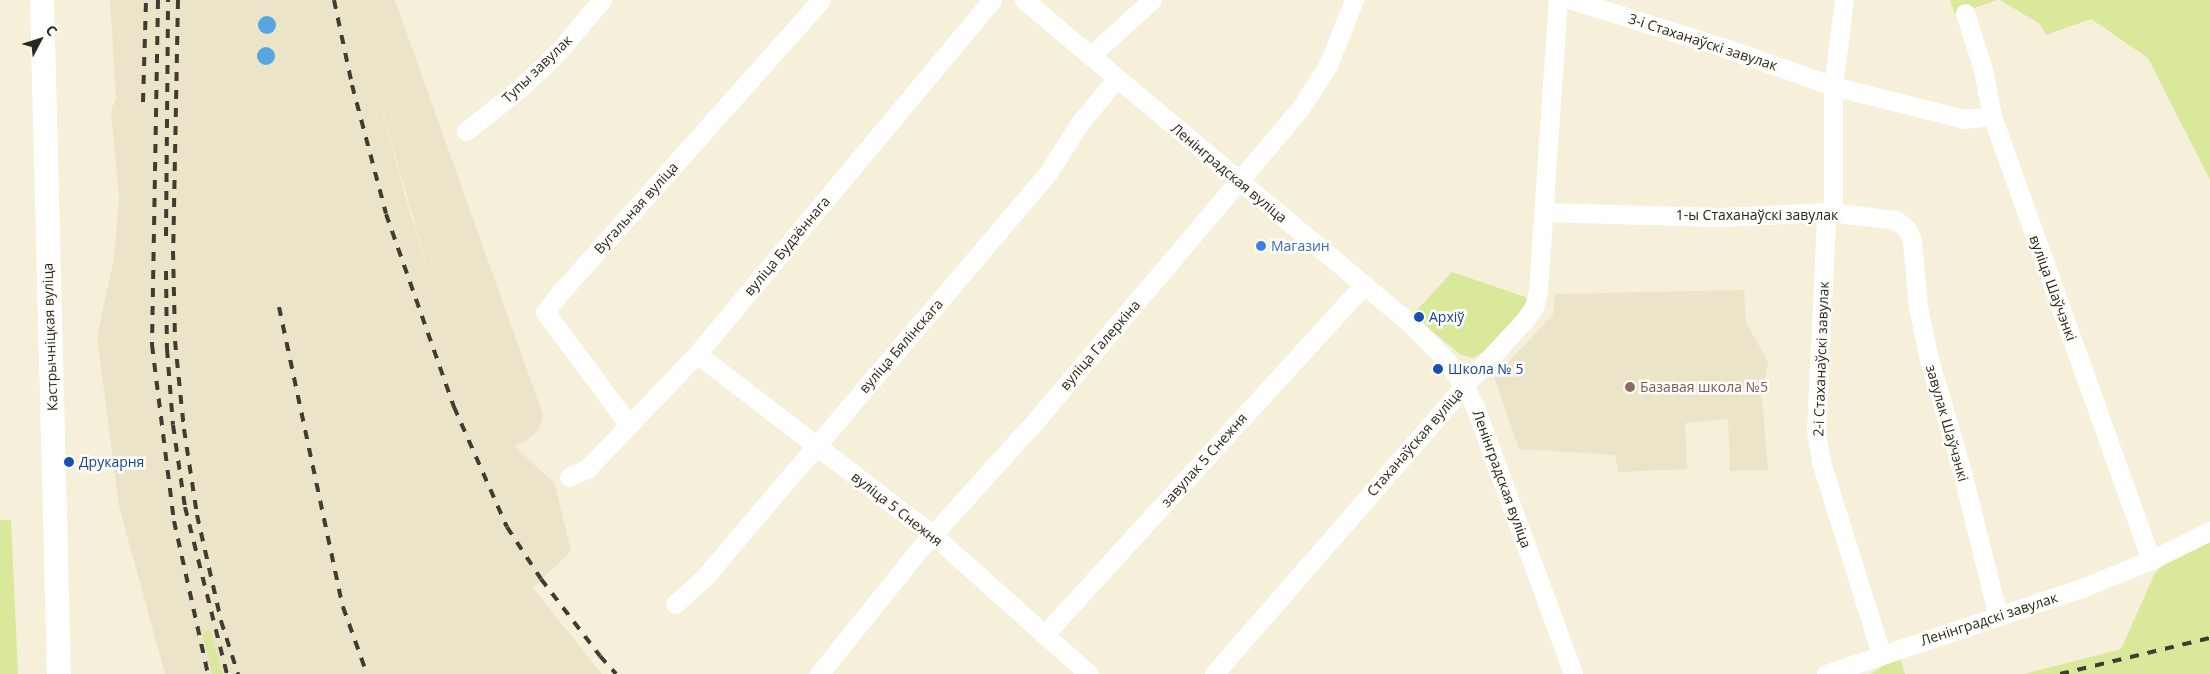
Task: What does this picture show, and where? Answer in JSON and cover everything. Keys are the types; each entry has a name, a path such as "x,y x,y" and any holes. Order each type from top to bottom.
{"main road":[{"name":"Кастрычніцкая вуліца","path":"42,0 59,674"}],"street":[{"name":"Тупы завулак","path":"466,131 519,89 552,58 602,0"},
{"name":"Вугальная вуліца","path":"628,424 545,312 566,285 821,0"},
{"name":"вуліца Будзённага","path":"569,478 588,468 697,354 992,0"},
{"name":"Ленінградская вуліца","path":"1024,0 1116,79 1364,284 1418,331 1447,361 1464,386 1475,407 1573,674"},
{"path":"1090,56 1152,0"},
{"name":"вуліца Галеркіна","path":"819,674 933,535 1030,426 1240,182 1300,109 1324,72 1354,0"},
{"name":"Стаханаўская вуліца","path":"1214,674 1464,386 1524,321 1534,306 1538,291 1558,0"},
{"name":"3-і Стаханаўскі завулак","path":"1572,0 1728,48 1833,86 1964,119 1992,116"},
{"path":"1833,86 1844,0"},
{"name":"вуліца Шаўчэнкі","path":"1965,14 1983,70 1992,116 2151,560"},
{"name":"вуліца Бялінскага","path":"675,604 703,579 1048,173 1079,124 1116,79"},
{"name":"2-і Стаханаўскі завулак","path":"1833,86 1833,202 1826,220 1816,430 1821,462 1881,654"},
{"name":"1-ы Стаханаўскі завулак","path":"1544,212 1719,218 1830,212 1895,220 1907,229"},
{"name":"завулак Шаўчэнкі","path":"1907,229 1912,240 1918,307 1929,359 1960,468 1998,616"},
{"name":"завулак 5 Снежня","path":"1044,635 1364,284"},
{"name":"вуліца 5 Снежня","path":"697,354 933,535 1089,674"},
{"name":"Ленінградскі завулак","path":"1826,674 2082,588 2151,560 2210,531"}],"shaded area":[{"path":"110,0 395,0 543,415 538,430 525,442 514,446 555,484 571,551 533,588 602,674 165,674 119,506 97,337 114,258 119,197 111,110 116,99","holes":["379,99 425,260 408,206"]},
{"name":"Базавая школа №5","path":"1744,290 1746,322 1768,362 1762,396 1768,470 1730,471 1728,419 1685,423 1687,469 1618,472 1615,455 1519,449 1494,377 1553,315 1555,294"}],"green space":[{"path":"1950,0 1997,0 1955,15"},
{"path":"2000,0 2210,0 2210,180 2148,58 2091,19 2046,35 2040,24"},
{"path":"1452,272 1528,298 1522,311 1483,352 1473,358 1461,355 1422,323 1425,320 1416,311"},
{"path":"0,520 11,520 18,674 0,674"},
{"path":"2210,542 2210,674 2024,674 2121,649 2155,573 2168,560"},
{"path":"210,630 223,674 212,674 202,633"},
{"path":"1900,657 1905,674 1871,674 1888,662"}],"water":[{"path":"267,16 273,19 276,25 273,31 267,34 261,31 258,25 261,19"},
{"path":"266,47 272,50 275,56 272,62 266,65 260,62 257,56 260,50"}],"railway":[{"path":"143,102 146,0"},
{"path":"158,0 152,345 174,521 208,674"},
{"path":"166,236 168,0"},
{"path":"178,0 173,251 175,341 184,429 197,515 221,621 238,674"},
{"path":"334,0 352,85 386,214 454,407 507,527 541,579 616,674"},
{"path":"166,271 167,349 173,425 185,507 227,674"},
{"path":"279,307 343,607 367,674"},
{"path":"2060,674 2210,638"}],"place":[{"name":"Магазин","path":"1261,246"},
{"name":"Архіў","path":"1419,317"},
{"name":"Школа № 5","path":"1438,369"},
{"name":"Базавая школа №5","path":"1630,387"},
{"name":"Друкарня","path":"69,462"}]}
